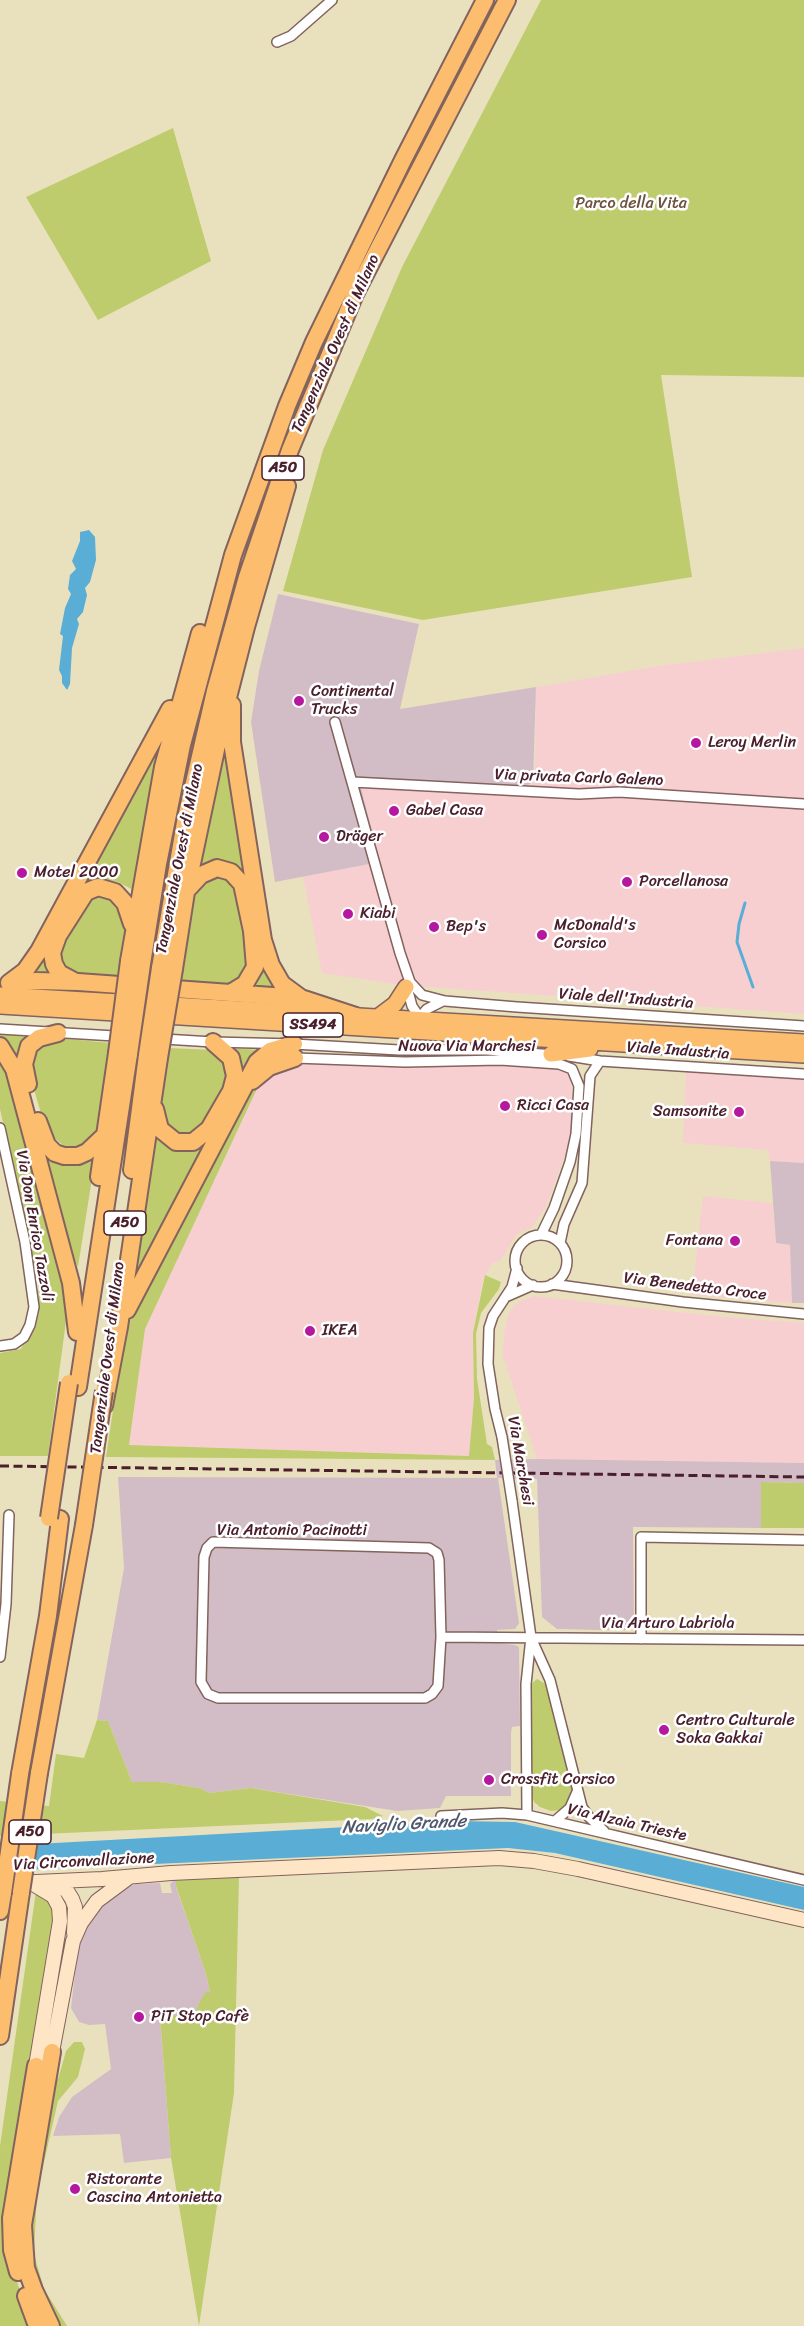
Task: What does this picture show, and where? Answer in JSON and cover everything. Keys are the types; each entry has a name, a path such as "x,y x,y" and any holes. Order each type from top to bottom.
{"highway":[{"name":"Tangenziale Ovest di Milano","path":"134,958 158,864 177,766 212,629 233,555 287,406 314,342 485,0"},
{"name":"Tangenziale Ovest di Milano","path":"25,1887 39,1773 97,1445 167,969 185,822 215,692 247,577 290,450 355,294 507,0"},
{"path":"167,969 186,892 222,721 246,627 282,507 290,450"},
{"path":"74,1385 77,1332 105,1135 123,1053 134,958 163,767 208,608 233,555"},
{"path":"246,627 232,706 232,742 265,947 278,978 301,998"},
{"path":"3,987 25,971 39,951 142,764 187,676"},
{"path":"186,892 201,875 217,868 231,872 242,884 252,931 255,967 245,984 232,992"},
{"path":"78,982 59,973 52,953 58,936 88,890 98,887 106,888 122,897 131,919 134,958"},
{"path":"3,987 36,981 232,992 301,998 356,1016"},
{"path":"58,1033 36,1039 29,1046 25,1060 29,1091 46,1143 58,1154 74,1156 90,1150 105,1135"},
{"path":"153,1057 156,1120 164,1134 179,1143 193,1142 201,1137 216,1120 231,1091 235,1076 231,1058 213,1042"},
{"path":"0,1046 14,1069 45,1183 71,1283 77,1332"},
{"path":"119,1327 139,1285 262,1057 275,1049 294,1051"},
{"name":"Tangenziale Ovest di Milano","path":"74,1385 123,1053"},
{"path":"105,1391 119,1327 154,1097"},
{"name":"A50","path":"0,1911 1,1888 48,1616 45,1572 74,1385"},
{"name":"A50","path":"0,2036 25,1887"},
{"path":"51,2326 26,2268 23,2225 52,2052"},
{"path":"36,2066 11,2218 15,2265 37,2326"}],"main road":[{"path":"379,1016 395,1004 406,980"},
{"name":"SS494","path":"3,987 356,1016 804,1042"},
{"name":"SS494","path":"0,1006 804,1055"},
{"path":"551,1054 626,1044"},
{"name":"Via Circonvallazione","path":"1,1888 25,1887 54,1881 171,1873 499,1858 534,1861 578,1869 804,1920"},
{"path":"73,1941 81,1923 97,1901 129,1877"},
{"path":"56,1952 75,1916 102,1879"},
{"path":"52,2052 73,1941 75,1916 75,1907 67,1891 54,1881"},
{"path":"25,1887 48,1891 59,1907 60,1929 36,2066"}],"street":[{"path":"277,42 291,36 332,0"},
{"path":"335,722 412,1006 419,1018 437,1033"},
{"name":"Via privata Carlo Galeno","path":"353,782 579,795 619,792 804,804"},
{"name":"Viale dell'Industria","path":"406,980 427,997 445,1000 804,1026"},
{"path":"419,1018 430,1007 445,1000"},
{"path":"0,1029 213,1042 294,1051"},
{"name":"Viale Industria","path":"294,1051 487,1050 551,1054 600,1061 804,1074"},
{"name":"Nuova Via Marchesi","path":"294,1051 405,1062 487,1059 559,1064 572,1069 579,1086"},
{"path":"541,1235 570,1162 576,1134 581,1069 570,1056"},
{"path":"560,1243 564,1224 582,1183 590,1076 600,1061"},
{"name":"Via Don Enrico Tazzoli","path":"0,1128 25,1242 34,1307 30,1325 24,1337 14,1344 0,1347"},
{"path":"508,1296 533,1285 552,1284 565,1270 567,1256 560,1243 548,1236 529,1238 520,1245 516,1257 517,1268 526,1281 533,1285"},
{"name":"Via Marchesi","path":"517,1268 508,1296 493,1316 489,1328 488,1344 491,1386 502,1437 531,1637 526,1684 527,1815"},
{"path":"565,1270 573,1283 583,1288"},
{"name":"Via Benedetto Croce","path":"552,1284 683,1302 804,1314"},
{"path":"0,1657 6,1604 9,1515"},
{"path":"641,1639 641,1537 804,1540"},
{"name":"Via Antonio Pacinotti","path":"213,1542 429,1548 437,1553 439,1560 441,1637 438,1686 432,1694 425,1698 218,1698 208,1694 201,1682 204,1557 207,1548 213,1542"},
{"path":"441,1637 531,1637"},
{"name":"Via Marchesi","path":"531,1637 550,1680 577,1792 589,1818 606,1833"},
{"name":"Via Arturo Labriola","path":"531,1637 804,1640"},
{"path":"555,1821 570,1808 577,1792"},
{"name":"Via Alzaia Trieste","path":"441,1816 502,1813 527,1815 804,1880"}],"shaded area":[{"path":"278,594 419,624 400,709 536,687 533,782 526,786 510,786 359,780 380,862 275,882 251,722 259,671"},
{"path":"804,648 804,1014 401,985 322,973 303,877 379,862 359,780 531,785 535,771 536,687 665,665"},
{"path":"300,1060 460,1062 564,1068 571,1076 573,1129 545,1209 532,1227 516,1235 501,1260 493,1263 483,1278 473,1333 474,1398 469,1456 129,1445 145,1329 261,1080"},
{"path":"686,1070 804,1078 804,1163 770,1161 768,1150 683,1143"},
{"path":"770,1161 804,1163 804,1303 792,1303 790,1245 776,1243"},
{"path":"703,1196 772,1203 776,1243 790,1245 792,1303 692,1295"},
{"path":"534,1296 724,1317 804,1323 804,1463 537,1459 503,1356 504,1333 509,1312 518,1302"},
{"path":"495,1460 804,1463 804,1483 761,1482 761,1528 633,1527 634,1622 626,1630 600,1630 557,1629 542,1617 537,1479 498,1478 519,1623 515,1629 497,1630 498,1643 519,1647 520,1726 512,1727 511,1733 511,1796 446,1796 440,1808 397,1811 251,1788 209,1793 200,1788 160,1782 132,1782 108,1721 97,1720 124,1568 118,1477 497,1478"},
{"path":"176,1878 176,1887 210,1992 200,2001 195,2013 160,2018 171,2158 124,2163 120,2134 53,2136 59,2117 72,2097 111,2069 105,2024 89,2025 79,2022 71,2008 78,1947 87,1925 101,1906 123,1889 136,1884 160,1883 162,1893 172,1893 170,1884"}],"green space":[{"name":"Parco della Vita","path":"541,0 804,0 804,377 661,375 692,577 423,620 283,591 323,450 402,267"},
{"path":"173,128 211,261 98,320 26,197"},
{"path":"223,734 265,968 278,992 250,988 246,878 242,871 232,863 223,860 213,860 199,865"},
{"path":"162,741 135,891 118,882 102,879 97,879 82,888 54,973 27,974 156,743"},
{"path":"204,875 232,876 252,960 237,986 178,986 189,904"},
{"path":"105,890 128,917 120,980 64,972 58,946 83,902"},
{"path":"0,1034 28,1037 22,1072 38,1128 47,1147 96,1153 78,1267 69,1248 0,1042"},
{"path":"58,1038 111,1043 98,1129 82,1145 64,1146 50,1134 43,1120 30,1076 30,1050"},
{"path":"169,1048 212,1050 217,1052 230,1071 211,1120 193,1134 176,1133 166,1124 159,1103"},
{"path":"228,1048 261,1050 135,1275 154,1129 184,1146 234,1091"},
{"path":"0,1053 3,1056 55,1245 68,1306 48,1456 0,1456 0,1353 21,1349 39,1313 38,1284 0,1109"},
{"path":"259,1079 261,1080 145,1329 129,1445 469,1456 474,1398 473,1333 485,1275 501,1282 499,1289 481,1313 476,1334 477,1379 487,1444 492,1447 495,1460 106,1457 123,1344 138,1295"},
{"path":"761,1482 804,1483 804,1528 761,1528"},
{"path":"537,1679 546,1684 573,1788 573,1796 560,1810 551,1811 540,1807 534,1802 531,1794 530,1685"},
{"path":"97,1720 108,1721 132,1782 160,1782 200,1788 209,1793 251,1788 365,1807 383,1816 372,1819 0,1836 0,1801 49,1806 56,1754 84,1758"},
{"path":"239,1877 234,2093 199,2326 171,2158 160,2017 195,2013 206,1992 210,1992 176,1886 176,1878"},
{"path":"36,1891 44,1893 56,1915 12,2261 33,2326 0,2326 0,2146"},
{"path":"74,2042 82,2042 85,2049 78,2077 58,2101 37,2193 34,2254 44,2289 67,2326 58,2326 31,2268 29,2230 51,2095 66,2051"}],"water":[{"path":"89,530 95,537 96,560 90,582 85,588 87,595 83,612 77,619 79,624 72,648 70,684 67,690 62,683 59,670 63,636 60,634 65,608 71,594 68,589 70,575 76,569 72,561 80,541 80,532"},
{"name":"Naviglio Grande","path":"457,1821 515,1822 804,1887 804,1910 555,1853 508,1848 0,1871 0,1846"}],"waterway":[{"path":"745,903 737,942 753,987"}],"railway":[{"path":"0,1466 804,1477"}],"place":[{"name":"Continental Trucks","path":"299,701"},
{"name":"Leroy Merlin","path":"696,743"},
{"name":"Gabel Casa","path":"394,811"},
{"name":"Dräger","path":"324,837"},
{"name":"Motel 2000","path":"22,873"},
{"name":"Porcellanosa","path":"627,882"},
{"name":"Kiabi","path":"348,914"},
{"name":"Bep's","path":"434,927"},
{"name":"McDonald's Corsico","path":"542,935"},
{"name":"Ricci Casa","path":"505,1106"},
{"name":"Samsonite","path":"739,1112"},
{"name":"Fontana","path":"735,1241"},
{"name":"IKEA","path":"310,1331"},
{"name":"Centro Culturale Soka Gakkai","path":"664,1730"},
{"name":"Crossfit Corsico","path":"489,1780"},
{"name":"PiT Stop Cafè","path":"139,2017"},
{"name":"Ristorante Cascina Antonietta","path":"75,2189"}]}
